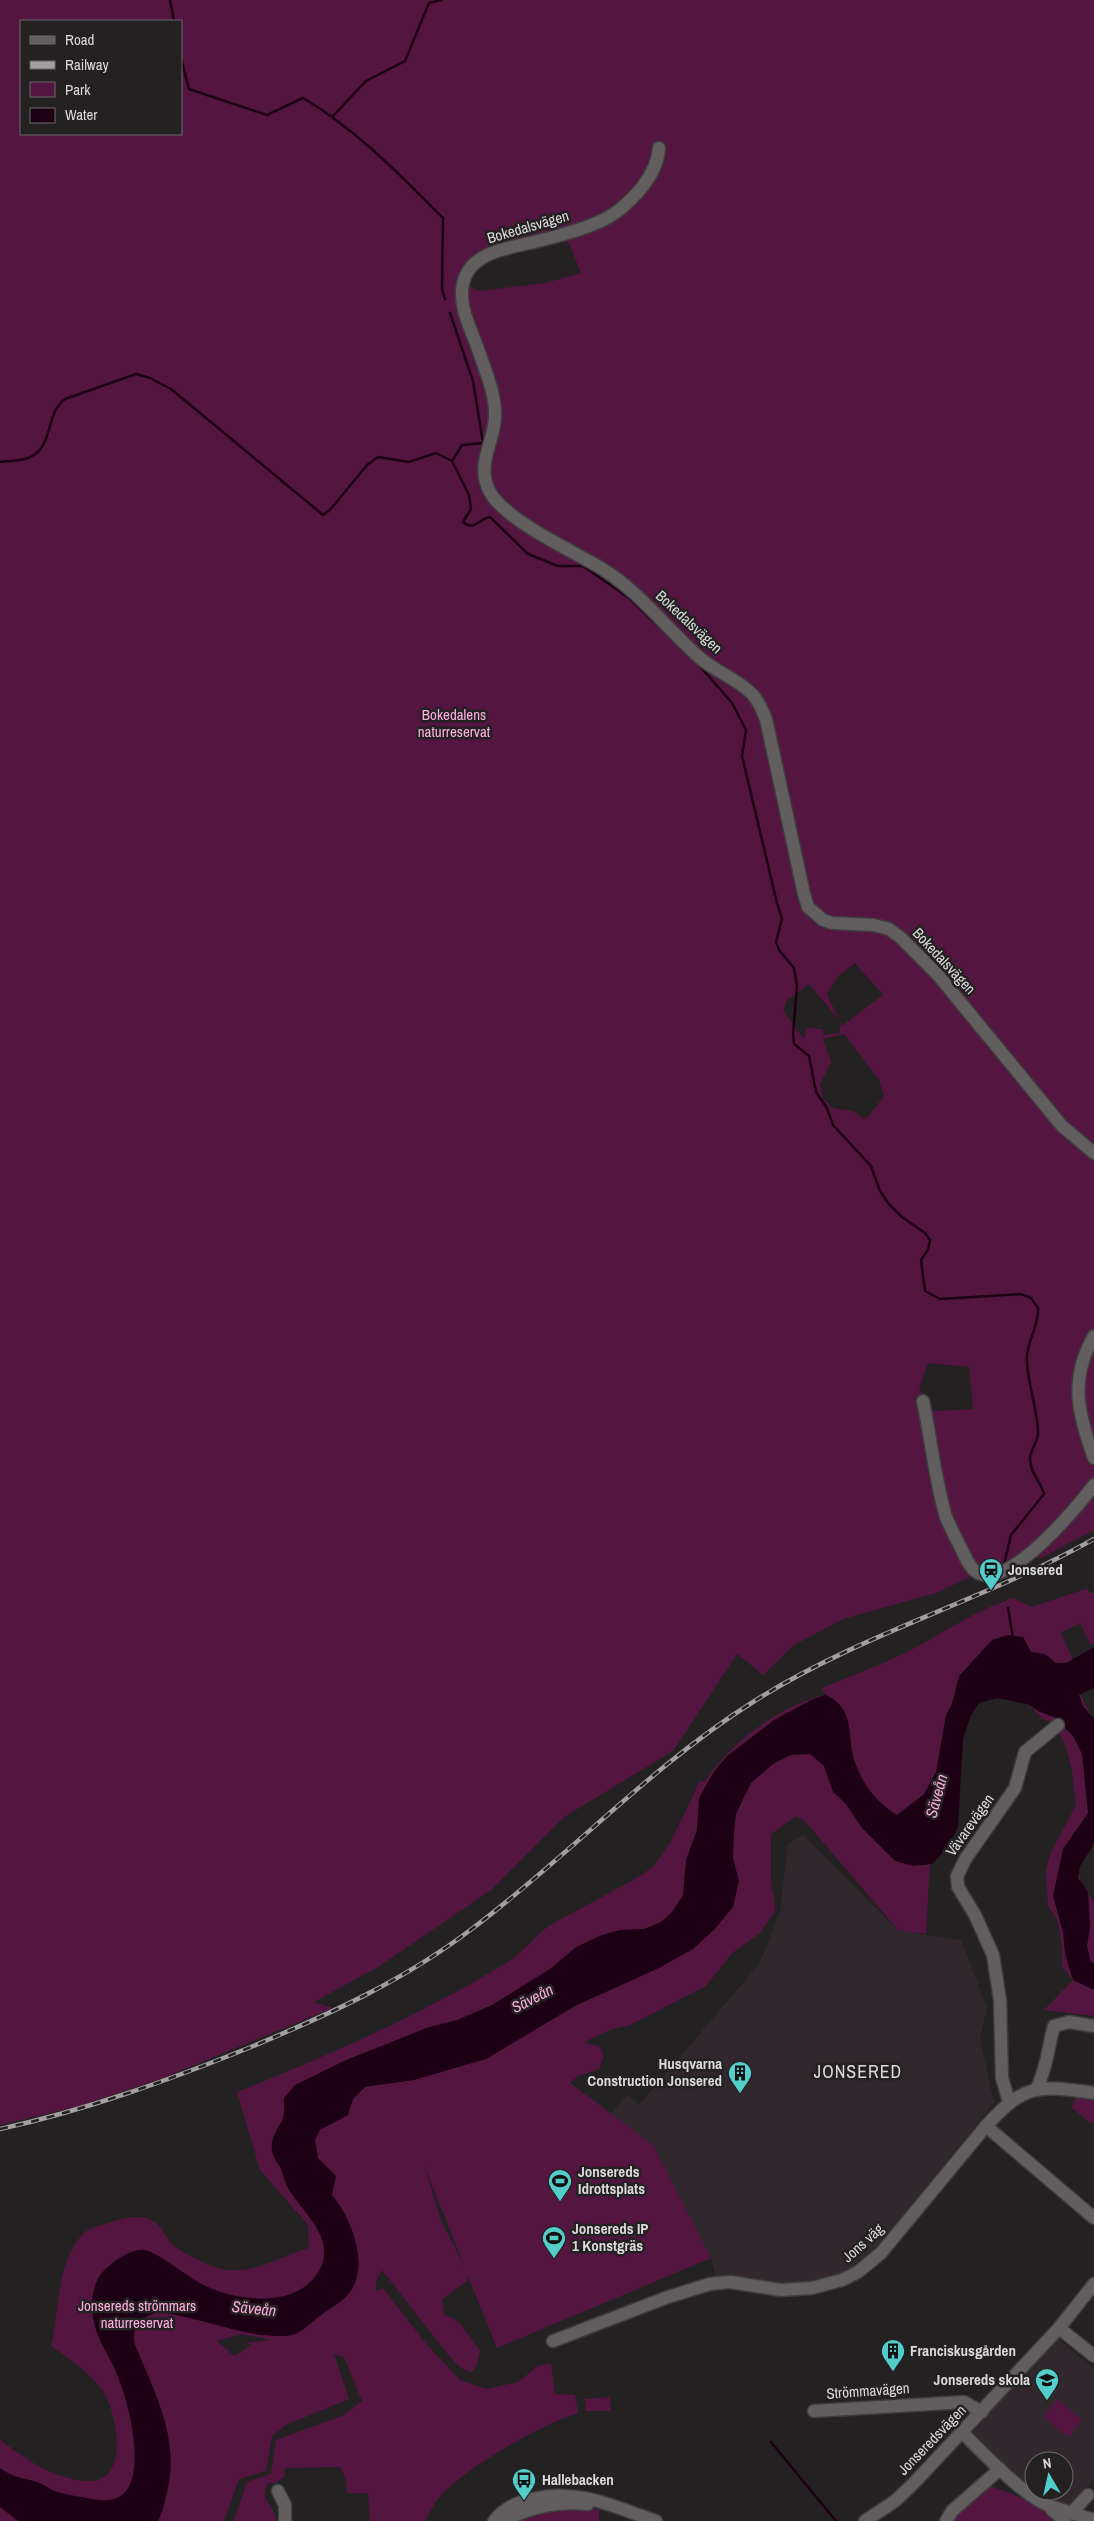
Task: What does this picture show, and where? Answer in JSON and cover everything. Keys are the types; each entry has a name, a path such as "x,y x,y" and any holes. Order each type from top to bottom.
{"street":[{"name":"Bokedalsvägen","path":"659,148 656,166 646,182 626,206 617,212 596,224 499,250 477,262 466,275 463,284 462,305 485,369 495,406 494,424 484,455 484,470 489,490 495,500 509,513 603,569 638,596 701,659 754,696 766,719 808,907 823,920 832,924 874,925 889,929 901,938 938,975 1062,1126 1094,1153"},
{"path":"1094,1336 1082,1363 1078,1378 1078,1410 1094,1458"},
{"path":"923,1401 947,1519 967,1560 978,1573 985,1575 1000,1573 1021,1560 1061,1524 1094,1485"},
{"name":"Vävarevägen","path":"1009,2102 1002,2078 1000,2000 993,1955 975,1915 958,1888 956,1876 966,1858 1015,1788 1025,1752 1058,1725"},
{"path":"1037,2088 1045,2072 1054,2026 1069,2022 1094,2026"},
{"path":"1094,2093 1037,2088 1009,2102 986,2126 1094,2218"},
{"name":"Jons väg","path":"553,2341 668,2296 710,2284 730,2282 781,2290 812,2288 842,2280 858,2272 881,2253 986,2126"},
{"name":"Jonseredsvägen","path":"865,2521 894,2501 913,2484 931,2462 982,2412 1059,2328 1094,2284"},
{"path":"1059,2328 1094,2356"},
{"name":"Strömmavägen","path":"814,2411 964,2402 982,2412"},
{"path":"962,2432 1000,2469 1026,2490 1053,2507 1052,2510 1069,2518 1094,2520"},
{"path":"946,2521 952,2511 1000,2469"},
{"path":"278,2491 285,2506 285,2521"},
{"path":"494,2521 512,2506 553,2495 579,2496 656,2521"},
{"path":"1069,2518 1088,2495"},
{"path":"504,2521 522,2512 546,2506 608,2504"}],"shaded area":[{"path":"803,1835 899,1931 961,1940 987,2008 980,2039 994,2103 872,2252 847,2270 826,2279 807,2284 774,2284 716,2277 711,2258 653,2145 611,2114 627,2095 639,2105 760,1963 780,1912 788,1844"},
{"name":"Jonsereds skola","path":"1056,2337 1094,2369 1094,2479 1072,2506 1051,2504 1047,2501 1074,2501 1074,2451 1024,2451 1024,2484 999,2465 972,2433"}],"green space":[{"name":"Bokedalens naturreservat","path":"0,0 1094,0 1094,1530 1041,1558 1035,1557 987,1569 936,1593 843,1619 794,1645 763,1675 737,1654 673,1751 564,1817 491,1890 378,1967 314,2002 333,2008 163,2078 79,2106 0,2125","holes":["568,241 581,273 545,283 479,291 468,285 472,271 502,252","855,963 883,995 842,1026 840,1022 840,1033 823,1035 823,1029 807,1028 804,1039 783,1011 787,1000 809,984 839,1020 827,994 838,976","844,1034 879,1080 884,1096 867,1118 864,1119 853,1111 833,1108 823,1099 820,1084 831,1062 823,1039","928,1363 969,1367 973,1409 934,1411 919,1389"]},
{"name":"Jonsereds strömmars naturreservat","path":"1086,1589 1094,1594 1094,1644 1091,1645 1080,1623 1061,1633 1074,1662 1074,1682 1094,1721 1094,1834 1077,1868 1082,1885 1094,1902 1094,2016 1044,2010 1073,1980 1062,1966 1062,1943 1057,1919 1048,1906 1046,1871 1050,1854 1076,1805 1072,1770 1066,1746 1054,1724 1042,1718 1024,1701 995,1692 966,1705 930,1861 926,1934 899,1931 805,1821 796,1816 771,1834 771,1885 775,1911 760,1933 732,1953 706,1986 628,2026 612,2029 584,2042 600,2047 604,2056 599,2069 578,2076 570,2083 653,2145 711,2258 497,2348 468,2276 467,2281 442,2299 444,2314 460,2323 480,2351 477,2365 471,2373 460,2367 450,2357 382,2270 376,2281 376,2291 383,2288 427,2345 460,2380 486,2389 518,2382 539,2365 551,2364 555,2394 575,2395 578,2413 544,2427 507,2446 472,2469 441,2495 425,2521 370,2521 368,2493 347,2493 346,2480 341,2467 285,2468 284,2477 275,2483 268,2483 265,2490 266,2499 275,2515 276,2521 235,2521 247,2482 271,2474 276,2440 342,2416 362,2401 344,2357 334,2354 349,2399 286,2425 272,2436 266,2471 239,2479 224,2521 0,2521 0,2439 19,2454 42,2468 80,2481 91,2481 104,2477 112,2468 116,2456 115,2425 106,2397 100,2387 89,2376 51,2346 63,2275 72,2249 83,2234 96,2227 130,2217 150,2219 158,2224 174,2246 183,2252 214,2267 230,2270 242,2270 265,2265 309,2248 308,2225 260,2170 237,2092 341,2049 441,2000 512,1959 552,1924 637,1878 655,1865 671,1841 700,1781 705,1782 714,1768 727,1754 775,1716 810,1699 826,1695 822,1688 899,1656 967,1618 1001,1602 1013,1598 1032,1607","holes":["424,2165 464,2265 442,2223","240,2334 268,2339 270,2340 245,2343 252,2345 234,2356 216,2341"]},
{"path":"1077,2097 1094,2099 1094,2120 1091,2124 1071,2107"},
{"path":"610,2397 611,2411 586,2411 585,2399"},
{"path":"1057,2399 1082,2420 1068,2437 1043,2417"},
{"path":"988,2485 1024,2499 1024,2501 1030,2501 1082,2521 942,2521"},
{"path":"573,2508 599,2509 599,2521 515,2521 533,2513"}],"water":[{"name":"Säveån","path":"1008,1635 1023,1637 1031,1652 1045,1654 1056,1663 1066,1663 1094,1647 1094,1688 1079,1695 1083,1706 1094,1719 1094,1844 1080,1866 1078,1878 1088,1892 1090,1928 1087,1946 1091,1962 1094,1963 1094,1990 1073,1980 1065,1954 1063,1932 1053,1896 1063,1849 1088,1813 1082,1754 1073,1736 1054,1717 1040,1712 1027,1704 997,1698 979,1703 971,1715 963,1739 958,1827 948,1847 932,1864 913,1866 895,1861 862,1828 846,1804 833,1792 824,1766 810,1754 791,1755 773,1764 751,1783 736,1814 733,1858 739,1881 733,1907 715,1929 693,1949 657,1969 575,2006 486,2059 414,2080 365,2087 353,2099 348,2115 320,2130 315,2140 318,2158 336,2176 332,2195 346,2216 356,2242 358,2255 356,2281 344,2299 301,2331 286,2336 248,2333 159,2312 148,2316 137,2325 134,2342 156,2396 168,2433 170,2472 163,2511 158,2521 18,2521 0,2507 0,2468 13,2475 40,2483 59,2492 96,2500 118,2498 130,2485 134,2471 135,2454 130,2417 121,2384 97,2332 92,2312 93,2295 98,2278 115,2261 133,2251 145,2250 158,2255 194,2280 214,2290 247,2298 282,2296 297,2291 310,2282 320,2269 324,2258 321,2236 316,2226 288,2188 272,2151 273,2138 284,2116 284,2098 295,2085 346,2060 429,2027 457,2020 492,2005 550,1969 576,1947 602,1935 620,1930 644,1929 661,1922 672,1912 683,1895 686,1860 697,1830 699,1798 713,1773 727,1756 774,1720 813,1699 826,1695 836,1701 842,1708 849,1724 852,1752 862,1778 877,1799 897,1815 924,1794 936,1772 946,1715 952,1704 959,1676 992,1640"}],"waterway":[{"path":"170,0 174,20"},
{"path":"333,116 366,81 405,61 429,3 441,0"},
{"path":"182,62 189,89 267,115 303,98 341,124 377,154 443,218 442,289 445,299"},
{"path":"450,313 473,381 483,443 462,445 452,461"},
{"path":"0,462 25,459 36,453 46,439 54,413 65,399 136,374 150,378 171,389 323,515 330,510 367,465 378,457 409,462 436,453 452,461 469,495 471,509 463,522 470,526 490,517 528,554 558,566 583,566 629,598 657,625"},
{"path":"699,665 732,703 746,730 742,756 782,919 776,942 779,950 794,968 797,986 793,1034 794,1044 809,1056 816,1092 827,1108 833,1125 871,1166 880,1191 888,1203 902,1217 925,1233 930,1240 928,1250 921,1260 925,1291 940,1299 1021,1294 1031,1298 1038,1308 1037,1321 1027,1356 1028,1375 1038,1433 1031,1452 1030,1464 1044,1494 1011,1535 1004,1564"},
{"path":"1008,1608 1013,1638"},
{"path":"771,2442 836,2521"}],"railway":[{"path":"0,2129 64,2113 189,2071 309,2022 394,1980 447,1947 473,1928 680,1754 753,1702 836,1656 1010,1581 1094,1539"}],"place":[{"name":"Jonsered","path":"991,1591"},
{"name":"Husqvarna Construction Jonsered","path":"740,2094"},
{"name":"Jonsereds Idrottsplats","path":"560,2202"},
{"name":"Jonsereds IP 1 Konstgräs","path":"554,2259"},
{"name":"Franciskusgården","path":"893,2372"},
{"name":"Jonsereds skola","path":"1047,2401"},
{"name":"Hallebacken","path":"524,2501"}],"district":[{"name":"JONSERED","path":"858,2072"}]}
